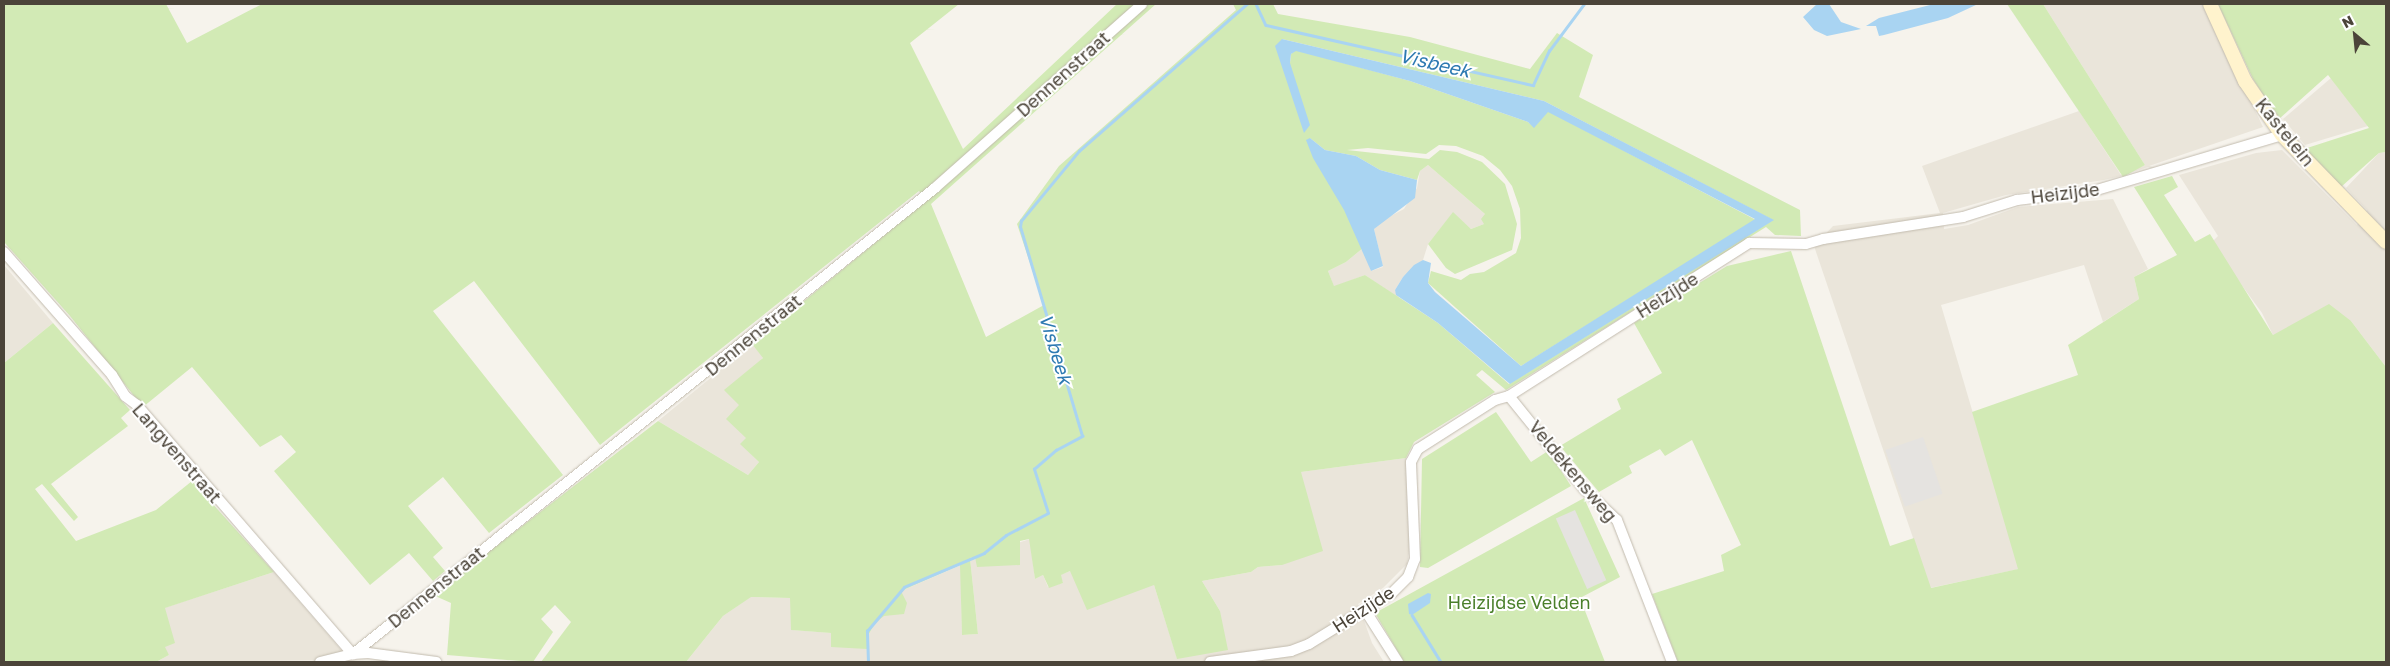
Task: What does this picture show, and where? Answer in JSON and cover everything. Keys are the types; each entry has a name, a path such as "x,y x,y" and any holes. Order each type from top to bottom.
{"street":[{"name":"Dennenstraat","path":"352,654 935,188 1142,4"},
{"name":"Kastelein","path":"2210,4 2246,81 2282,135 2386,242"},
{"name":"Heizijde","path":"1210,662 1250,660 1291,651 1309,644 1365,610 1398,587 1414,565 1415,510 1411,462 1418,449 1495,400 1509,396 1755,241 1806,244 1823,238 1963,217 2017,200 2093,191 2282,135"},
{"name":"Langvenstraat","path":"4,252 112,376 125,396 137,405 352,654"},
{"name":"Veldekensweg","path":"1509,396 1584,488 1617,520 1672,662"},
{"path":"1365,610 1398,662"},
{"path":"320,662 352,654 436,662"}],"shaded area":[{"path":"2043,4 2204,4 2263,127 2149,166 2179,175 2148,167 2121,176 2104,180 2006,195 1943,213 1944,229 1968,225 2018,207 2113,199 2148,269 2134,277 2139,299 2103,322 2084,265 1941,305 2019,569 1930,588 1814,246 1833,226 1940,213 1922,166 2079,111 2121,175 2145,165"},
{"path":"2331,78 2368,126 2305,145 2283,119"},
{"path":"2282,150 2357,225 2367,210 2346,188 2379,153 2386,152 2386,367 2351,321 2273,335 2262,313 2211,243 2218,236 2179,175 2256,153"},
{"path":"1428,165 1485,214 1484,224 1471,229 1453,213 1428,244 1423,260 1403,277 1395,290 1399,298 1365,275 1334,287 1328,271 1346,262 1363,248 1371,271 1383,267 1374,229 1379,222 1404,209 1417,188 1420,171"},
{"path":"4,265 53,323 4,363"},
{"path":"752,344 763,357 739,405 747,438 741,444 759,462 748,475 658,421"},
{"path":"1923,437 1943,494 1905,507 1885,450"},
{"path":"1406,458 1410,546 1407,564 1383,588 1358,604 1372,643 1384,662 686,662 723,616 750,597 791,598 792,630 832,633 866,649 869,634 875,623 901,591 961,565 962,635 978,634 970,558 1030,539 1035,579 1043,575 1048,587 1063,583 1060,575 1070,571 1154,585 1177,658 1220,611 1202,581 1251,572 1258,567 1282,565 1301,472"},
{"path":"1575,510 1606,580 1587,589 1556,519"},
{"path":"274,572 342,651 344,660 156,662 169,655 164,648 164,608"}],"green space":[{"path":"4,4 166,4 187,43 262,4 959,4 910,43 963,149 1117,4 1156,4 931,204 986,337 1044,305 1017,224 1059,166 1236,10 1233,4 1273,4 1278,14 1410,37 1530,69 1557,33 1593,55 1579,97 1800,210 1801,236 1775,235 1766,227 1506,390 1482,370 1476,375 1495,392 1414,442 1406,458 1301,472 1323,551 1282,565 1258,567 1251,572 1202,581 1220,611 1228,650 1177,659 1154,585 1087,610 1070,571 1061,575 1063,583 1049,588 1043,575 1035,579 1029,539 1020,541 1020,565 977,567 975,557 970,558 978,634 962,635 960,565 901,591 907,603 904,614 884,616 875,623 869,634 867,649 831,647 831,633 791,630 790,598 751,597 723,616 686,662 541,662 571,622 555,605 541,619 553,632 533,662 447,655 451,603 433,595 658,421 748,475 759,462 740,444 746,438 726,419 739,405 724,390 763,358 752,344 927,200 919,191 600,445 474,281 433,311 563,475 489,533 443,477 408,506 443,548 433,557 445,571 433,581 409,553 370,585 274,471 296,452 281,435 260,447 192,367 143,407 70,316 4,242","holes":["1282,39 1544,101 1773,220 1509,384 1438,323 1365,275 1334,286 1328,271 1346,262 1363,248 1310,138 1325,150 1356,156 1380,170 1417,180 1420,171 1428,165 1485,214 1481,219 1484,224 1471,229 1453,212 1428,244 1446,268 1455,274 1512,250 1517,224 1505,184 1482,162 1457,152 1440,150 1429,159 1347,150 1368,148 1426,154 1439,145 1456,146 1483,156 1500,170 1512,186 1520,209 1521,238 1516,253 1484,272 1470,274 1461,280 1431,271 1428,283 1521,366 1756,220 1548,111 1534,127 1528,122 1410,81 1296,50 1291,54 1290,63"]},
{"path":"2007,4 2043,4 2145,165 2123,177"},
{"path":"2218,4 2386,4 2386,152 2379,153 2341,187 2304,149 2369,128 2328,75 2279,119 2253,79"},
{"path":"2172,176 2178,187 2164,195 2195,242 2210,234 2273,335 2329,304 2351,321 2386,367 2386,662 1678,662 1652,594 1724,571 1721,555 1741,545 1692,440 1665,456 1660,449 1629,466 1632,473 1599,492 1560,446 1621,409 1617,399 1662,373 1634,323 1727,266 1791,251 1890,546 1914,538 1931,588 2018,569 1972,412 2078,375 2068,345 2139,299 2134,277 2177,255 2134,187"},
{"path":"53,323 130,410 121,418 128,426 51,484 78,517 74,521 42,484 35,489 76,541 156,510 192,481 274,572 165,608 175,643 165,647 169,655 156,662 4,662 4,363"},
{"path":"1496,412 1531,462 1548,451 1571,486 1428,568 1420,567 1422,459"},
{"name":"Heizijdse Velden","path":"1584,498 1620,577 1580,598 1605,662 1404,662 1375,613"}],"water":[{"path":"1817,4 1829,4 1841,22 1861,29 1827,36 1814,30 1803,17"},
{"path":"1934,4 1978,4 1948,18 1879,36 1876,26 1866,26 1879,18"},
{"path":"1282,39 1544,101 1774,220 1510,384 1438,323 1396,295 1395,290 1414,265 1423,260 1431,263 1428,283 1435,292 1521,366 1755,219 1548,112 1534,128 1528,122 1410,81 1296,51 1291,54 1290,63 1310,125 1304,133 1275,46"},
{"path":"1310,138 1325,150 1356,156 1380,170 1417,180 1415,198 1374,229 1383,266 1371,271 1344,210 1313,158 1306,140"},
{"path":"1428,593 1431,594 1430,603 1412,615 1409,614 1408,604"}],"waterway":[{"name":"Visbeek","path":"868,662 867,631 904,587 984,553 1006,535 1048,513 1034,469 1056,450 1082,436 1020,227 1021,221 1079,151 1247,4"},
{"name":"Visbeek","path":"1256,4 1266,25 1533,85 1549,51 1584,4"},
{"path":"1412,615 1441,662"}]}
